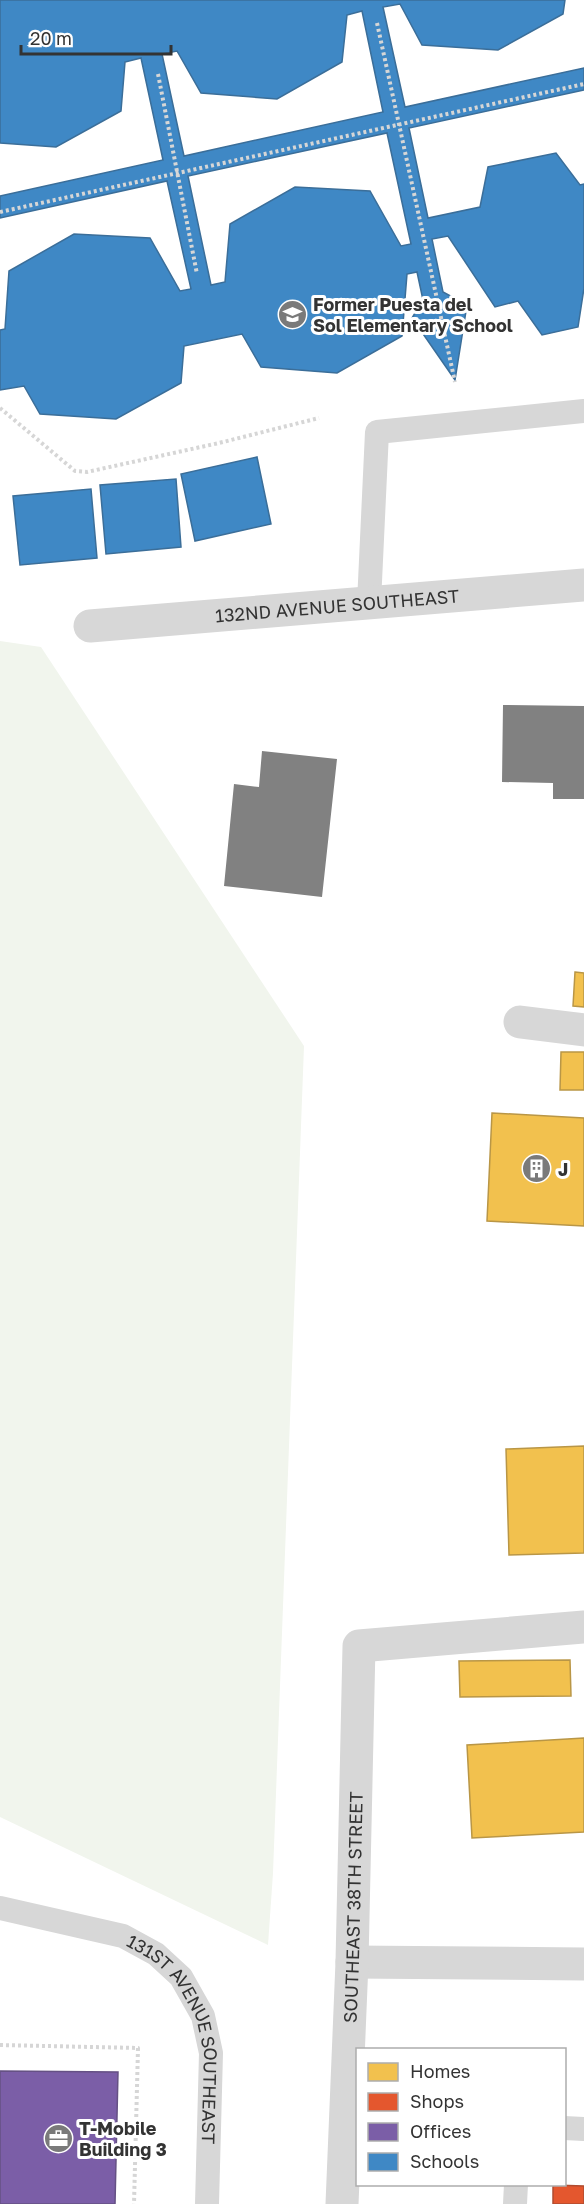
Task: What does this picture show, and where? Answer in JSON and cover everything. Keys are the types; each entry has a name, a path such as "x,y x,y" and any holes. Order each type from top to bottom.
{"street":[{"name":"132ND AVENUE SOUTHEAST","path":"90,627 584,585"},
{"path":"520,1022 584,1030"},
{"name":"SOUTHEAST 38TH STREET","path":"342,2204 352,2120 352,1962 359,1646 584,1627"},
{"path":"352,1962 584,1964"}],"lane":[{"path":"369,603 377,432 584,411"},
{"name":"131ST AVENUE SOUTHEAST","path":"0,1908 123,1936 156,1954 182,1977 203,2016 212,2054 207,2204"},
{"path":"566,2128 584,2129"},
{"path":"515,2204 516,2186"}],"path":[{"path":"377,23 455,382"},
{"path":"158,74 197,274"},
{"path":"0,212 584,84"},
{"path":"0,408 75,471 87,472 319,418"},
{"path":"0,2045 138,2048 134,2204"}],"shaded area":[{"path":"0,641 41,647 304,1046 273,1873 268,1945 0,1817"}],"building: Homes":[{"path":"575,972 584,973 584,1007 573,1006"},
{"path":"561,1052 584,1052 584,1090 560,1090"},
{"name":"J","path":"492,1113 584,1118 584,1226 487,1221"},
{"path":"584,1446 584,1553 509,1555 506,1449"},
{"path":"570,1660 571,1696 460,1697 459,1661"},
{"path":"584,1738 584,1832 472,1838 467,1745"}],"building: Shops":[{"path":"553,2186 584,2186 584,2204 553,2204"}],"building: Offices":[{"name":"T-Mobile Building 3","path":"0,2071 118,2072 115,2204 0,2204"}],"building: Schools":[{"path":"0,0 565,0 563,14 498,50 422,45 400,4 383,7 405,107 584,68 584,90 409,128 428,218 480,207 488,167 556,153 580,185 584,184 584,288 578,327 542,335 518,301 495,307 448,236 432,239 443,292 467,305 455,380 412,318 423,300 417,272 407,274 402,336 337,373 261,367 242,334 184,346 181,383 116,419 40,414 24,386 0,390 0,330 5,329 9,271 74,234 150,238 180,291 191,289 167,181 0,218 0,196 163,160 141,58 125,62 121,111 56,147 0,143","holes":["362,11 383,112 184,156 162,54 177,51 201,93 277,99 342,62 347,15","387,133 411,244 401,246 370,191 295,187 230,224 225,282 211,285 188,176"]},
{"path":"257,457 271,524 195,541 181,474"},
{"path":"176,479 181,547 106,554 100,485"},
{"path":"91,489 97,558 20,565 13,496"}],"building: Other":[{"path":"503,705 584,706 584,799 553,799 553,783 502,782"},
{"path":"262,751 337,759 322,897 224,886 234,784 259,787"}],"place":[{"name":"Former Puesta del Sol Elementary School","path":"292,314"},
{"name":"J","path":"537,1169"},
{"name":"T-Mobile Building 3","path":"58,2138"}]}
